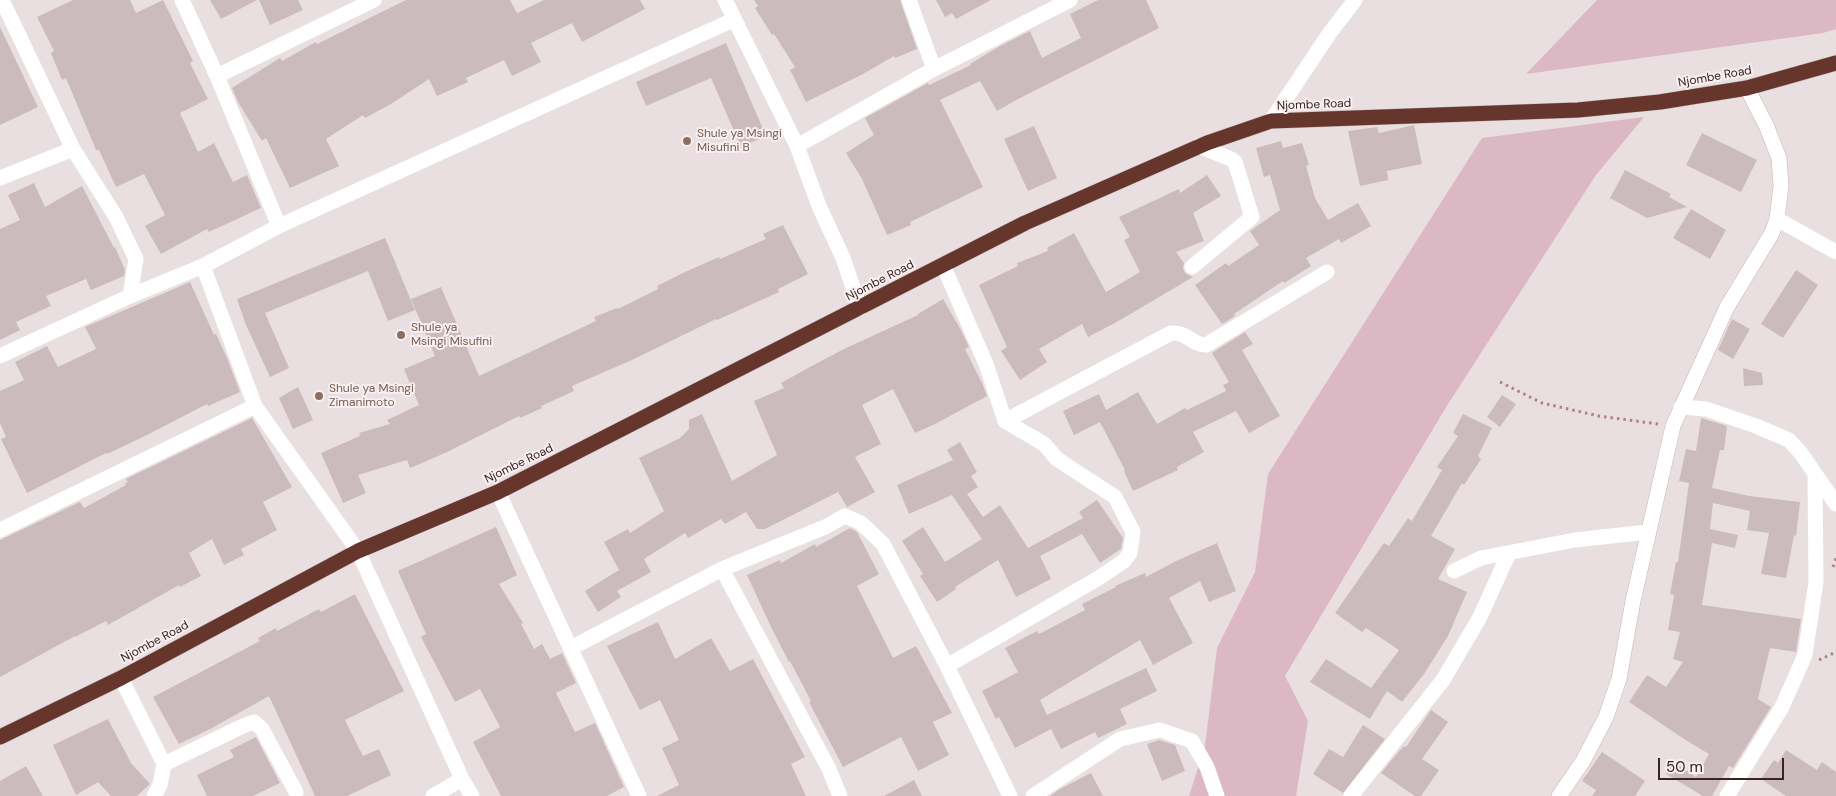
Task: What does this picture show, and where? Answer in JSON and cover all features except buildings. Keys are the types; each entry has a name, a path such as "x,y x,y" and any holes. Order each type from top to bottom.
{"highway":[{"name":"Njombe Road","path":"0,737 121,678 358,551 498,492 1025,223 1199,146 1271,121 1578,110 1660,102 1747,88 1836,63"}],"street":[{"path":"2,0 73,149 116,217 136,259 130,296"},
{"path":"182,0 217,76 279,226"},
{"path":"217,76 374,0"},
{"path":"725,0 733,20 797,146 860,308"},
{"path":"909,0 934,69"},
{"path":"797,146 934,69 1070,0"},
{"path":"1271,121 1329,34 1355,0"},
{"path":"0,356 130,296 202,266 279,226 733,20"},
{"path":"1559,796 1583,762 1603,724 1619,679 1648,532 1673,426 1680,407 1727,307 1772,233 1778,219 1781,186 1779,158 1766,124 1747,88"},
{"path":"1192,267 1252,216 1235,162 1199,146"},
{"path":"0,178 73,149"},
{"path":"1778,219 1836,252"},
{"path":"943,265 986,364 1005,420 1044,444 1057,458 1115,498 1133,532 1130,553 1124,561 1097,579 947,666"},
{"path":"202,266 255,406 358,551 462,780 472,796"},
{"path":"1005,420 1171,333 1183,334 1198,344 1206,345 1326,272"},
{"path":"0,530 255,406"},
{"path":"1680,407 1706,409 1756,426 1789,440 1800,452 1836,504"},
{"path":"1727,796 1782,707 1805,655 1816,582 1814,474"},
{"path":"498,492 639,796"},
{"path":"571,648 722,569 825,527 845,516 861,523 883,544 947,666 1008,795"},
{"path":"1454,571 1481,558 1575,540 1648,532"},
{"path":"1351,796 1443,680 1480,617 1509,553"},
{"path":"722,569 829,769 840,796"},
{"path":"121,678 164,764 160,784 154,796"},
{"path":"164,764 254,722 262,729 296,792"},
{"path":"1033,796 1120,739 1160,730 1192,741 1207,767 1217,796"},
{"path":"433,796 462,780"}],"path":[{"path":"1500,382 1542,402 1599,416 1673,426"}],"shaded area":[{"path":"1597,0 1836,0 1836,29 1823,33 1526,74"},
{"path":"1644,117 1596,175 1448,404 1285,676 1308,721 1296,796 1189,796 1205,746 1217,648 1255,572 1268,474 1482,138"}],"place":[{"name":"Shule ya Msingi Misufini B","path":"687,141"},
{"name":"Shule ya Msingi Misufini","path":"401,335"},
{"name":"Shule ya Msingi Zimanimoto","path":"319,396"}]}
